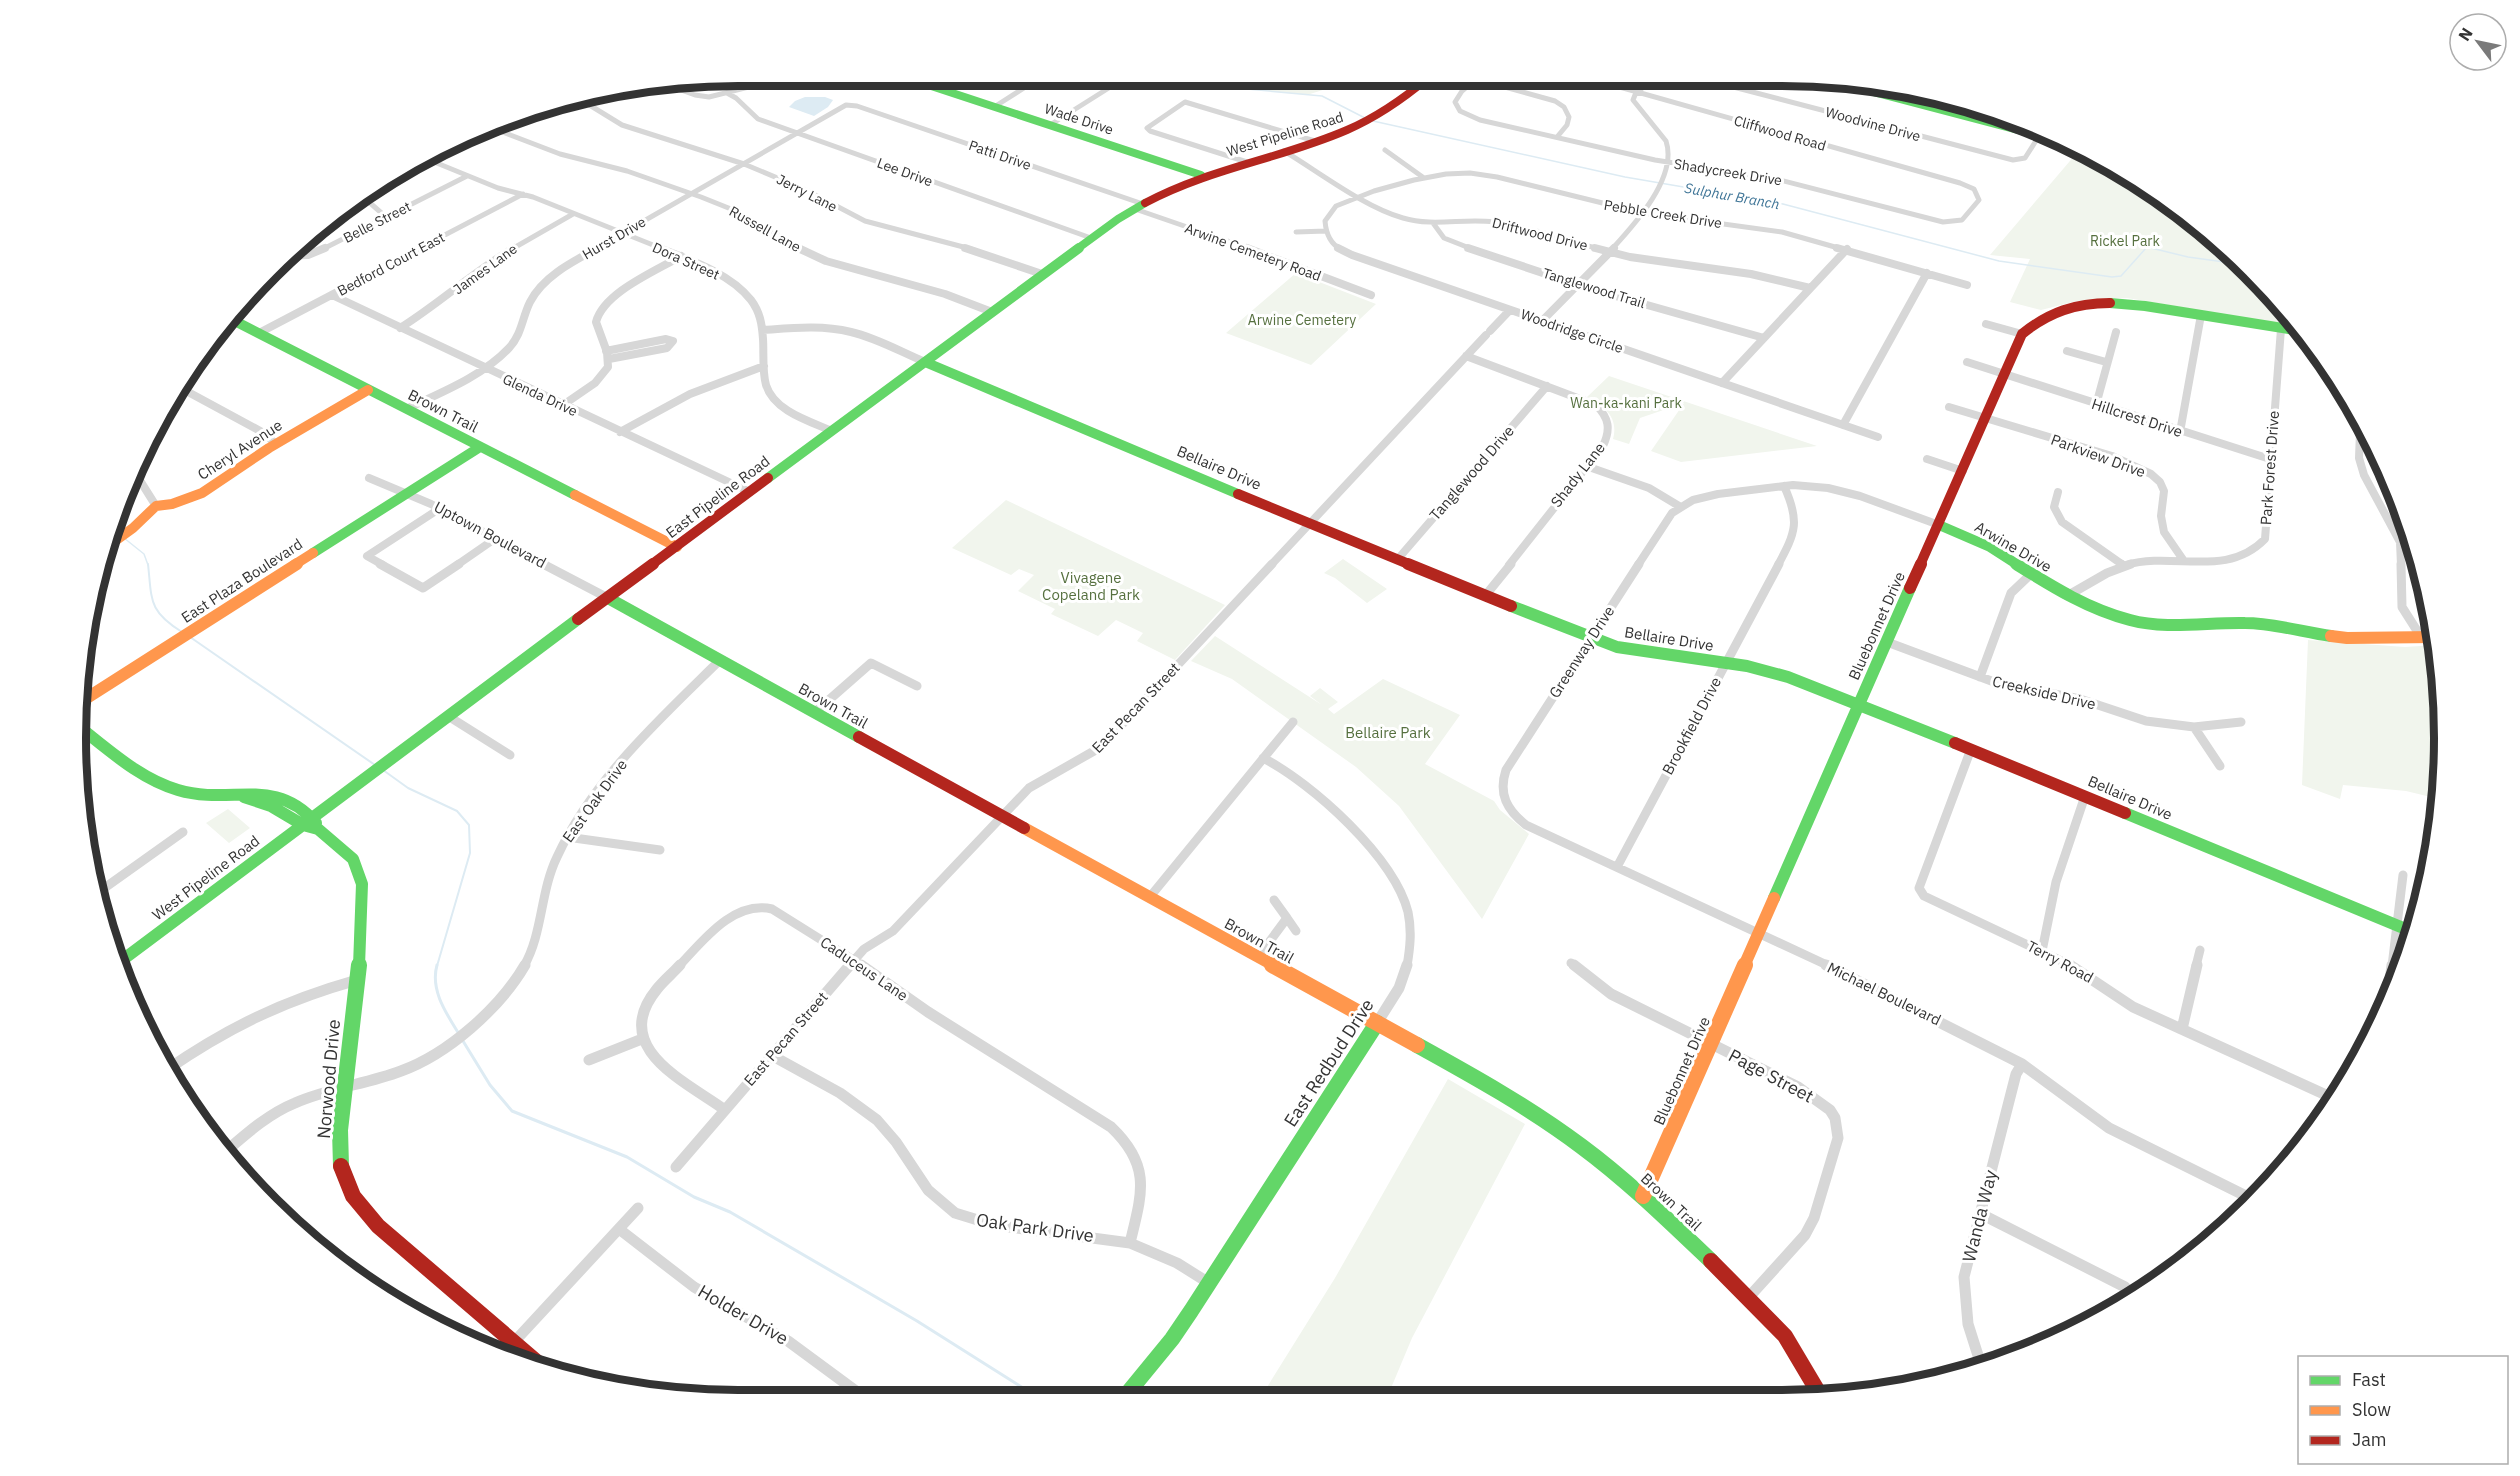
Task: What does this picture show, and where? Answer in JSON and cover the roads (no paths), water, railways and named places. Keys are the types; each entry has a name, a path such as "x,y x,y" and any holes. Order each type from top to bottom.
{"street":[{"path":"680,88 704,97 754,86"},
{"name":"Wade Drive","path":"931,86 1201,176"},
{"path":"994,107 1027,86"},
{"path":"1050,125 1112,86"},
{"name":"West Pipeline Road","path":"1139,206 1176,185 1361,125 1381,116 1402,102 1420,86"},
{"name":"Shadycreek Drive","path":"1468,86 1454,99 1458,111 1480,120 1669,162 1776,179 1942,222 1958,222 1967,216 1979,200 1975,190"},
{"path":"1503,86 1560,103 1569,117 1567,125 1557,137"},
{"name":"Cliffwood Road","path":"1616,86 1960,183 1975,190"},
{"path":"1542,321 1611,252 1642,213 1662,179 1669,162 1665,141 1635,105 1634,98 1644,86"},
{"name":"Woodvine Drive","path":"1729,86 2013,160 2025,158 2038,138"},
{"path":"1872,92 2024,132"},
{"name":"Lee Drive","path":"727,93 734,96 752,115 797,133 1091,238"},
{"path":"1246,162 1150,131 1147,128 1185,102 1315,141"},
{"name":"Jerry Lane","path":"587,104 622,125 744,164 794,184 865,221 904,234 970,249 1042,274"},
{"name":"Hurst Drive","path":"406,409 482,367 508,349 516,339 529,305 538,290 568,265 846,105 858,106"},
{"name":"Patti Drive","path":"858,106 1139,206"},
{"name":"Russell Lane","path":"499,131 537,146 636,174 736,211 788,243 826,261 919,286 992,312"},
{"path":"1385,150 1424,178"},
{"name":"Driftwood Drive","path":"1284,151 1358,197 1405,219 1433,223 1472,220 1497,222 1651,261 1751,274 1810,288"},
{"name":"Dora Street","path":"433,162 466,176 523,194 681,256 700,264 740,288 758,310 763,330 767,387 774,399 789,412 832,431"},
{"name":"Pebble Creek Drive","path":"1358,197 1424,178 1455,173 1486,174 1642,213 1688,221 1768,229 1847,249 1967,285"},
{"name":"Belle Street","path":"299,255 321,250 466,176"},
{"name":"Bedford Court East","path":"259,333 523,194"},
{"path":"1296,232 1326,231 1325,221 1333,209 1358,197"},
{"path":"367,201 386,217"},
{"name":"East Pipeline Road","path":"314,816 1042,274 1139,206"},
{"name":"Arwine Cemetery Road","path":"1139,206 1371,295"},
{"name":"James Lane","path":"400,328 438,304 498,257 573,214"},
{"name":"Tanglewood Trail","path":"1433,223 1444,238 1454,243 1578,285 1764,338"},
{"name":"Woodridge Circle","path":"1326,231 1335,246 1352,255 1878,437"},
{"path":"1722,383 1847,249"},
{"path":"563,405 605,374 609,359 596,328 596,320 602,308 615,296 681,256"},
{"path":"1843,425 1927,273"},
{"name":"Glenda Drive","path":"332,295 750,492"},
{"name":"Bluebonnet Drive","path":"1643,1196 2022,334 2038,320 2059,310 2098,303 2131,303 2291,330"},
{"name":"East Pecan Street","path":"676,1167 864,949 893,932 1036,783 1080,762 1101,747 1510,310"},
{"path":"2180,432 2201,315"},
{"name":"Brown Trail","path":"236,321 677,547"},
{"path":"1986,324 2022,334"},
{"path":"763,330 800,327 842,330 925,362"},
{"name":"Park Forest Drive","path":"2067,596 2124,566 2151,561 2235,559 2260,545 2265,539 2281,329"},
{"path":"2096,405 2116,332"},
{"path":"606,351 666,339 673,341 667,348 609,359"},
{"path":"2067,351 2106,362"},
{"name":"Shady Lane","path":"1466,356 1596,405 1607,418 1610,428 1608,436 1586,466 1485,596"},
{"name":"Bellaire Drive","path":"925,362 1310,525 1590,638 1630,649 1774,672 1971,749 2405,929"},
{"name":"Hillcrest Drive","path":"1967,362 2270,459"},
{"path":"620,432 690,394 764,366"},
{"name":"Tanglewood Drive","path":"1397,560 1546,386"},
{"name":"Cheryl Avenue","path":"156,506 167,506 183,501 213,487 276,444 368,390"},
{"path":"186,391 262,432 276,444"},
{"name":"Parkview Drive","path":"1949,407 2103,455 2153,476 2163,486 2164,497 2161,512 2163,529 2171,545 2184,561"},
{"path":"2360,436 2359,458 2364,475 2400,542 2402,607 2409,621 2421,636"},
{"name":"East Plaza Boulevard","path":"87,698 480,447"},
{"path":"1927,459 1963,471"},
{"path":"1586,466 1649,488 1679,506"},
{"name":"Uptown Boulevard","path":"369,478 439,508 608,598"},
{"path":"116,541 156,506 139,479"},
{"name":"Arwine Drive","path":"1679,506 1695,499 1722,493 1784,486 1813,486 1835,490 1939,525 1981,542 2067,596 2111,615 2151,624 2229,622 2347,638 2426,636"},
{"name":"Brookfield Drive","path":"1617,867 1796,530 1796,518 1784,486"},
{"path":"2058,492 2055,507 2062,522 2124,566"},
{"name":"Greenway Drive","path":"1505,803 1501,787 1506,770 1590,638 1672,513 1679,506"},
{"path":"439,508 367,556 423,588 496,538"},
{"path":"1980,677 2011,593 2031,573"},
{"name":"Brown Trail","path":"608,598 1523,1106 1571,1138 1643,1196 1749,1297 1785,1336 1817,1389"},
{"name":"Creekside Drive","path":"1887,642 1980,677 2007,685 2064,695 2146,721 2194,727 2241,723"},
{"name":"East Oak Drive","path":"230,1148 251,1130 292,1104 416,1066 470,1026 504,993 528,961 537,936 549,876 567,837 618,766 720,660"},
{"path":"814,713 871,663 917,686"},
{"path":"2104,720 2107,708"},
{"path":"448,716 510,755"},
{"path":"1149,898 1293,722"},
{"path":"2194,727 2220,766"},
{"name":"Norwood Drive","path":"86,732 152,780 168,788 196,794 244,797 267,793 295,803 314,816"},
{"name":"Terry Road","path":"1971,749 1919,888 1924,896 2086,974 2133,1007 2328,1096"},
{"name":"East Redbud Drive","path":"1130,1390 1172,1339 1209,1283 1397,992 1409,960 1412,935 1404,900 1374,853 1355,829 1277,765 1263,758"},
{"path":"2042,951 2056,882 2085,796"},
{"name":"Norwood Drive","path":"244,797 284,812 303,825 318,830 353,859 362,884 361,952 340,1130 340,1154 344,1177 353,1196 378,1226 530,1356"},
{"name":"Michael Boulevard","path":"1505,803 1511,812 1527,825 1759,932 2022,1064 2109,1128 2246,1196"},
{"path":"314,816 318,830"},
{"name":"West Pipeline Road","path":"124,959 314,816"},
{"path":"104,889 183,832"},
{"path":"567,837 660,850"},
{"path":"2391,971 2403,875"},
{"path":"1274,900 1296,931"},
{"name":"Caduceus Lane","path":"642,1039 644,1012 657,989 730,918 753,907 772,909 854,960 928,1012 1101,1120 1125,1138 1133,1148 1142,1175 1141,1192 1130,1243"},
{"path":"1258,957 1287,918"},
{"path":"2182,1029 2200,950"},
{"name":"Page Street","path":"1571,963 1611,994 1813,1096 1830,1110 1837,1122 1838,1138 1814,1218 1805,1235 1749,1297"},
{"path":"174,1065 225,1032 272,1008 357,980"},
{"path":"589,1060 642,1039 648,1052 656,1060 725,1110"},
{"name":"Oak Park Drive","path":"771,1055 834,1091 878,1121 897,1140 931,1192 950,1210 981,1223 1130,1243 1177,1263 1209,1283"},
{"name":"Wanda Way","path":"1979,1360 1971,1339 1962,1299 1964,1277 2016,1074 2022,1064"},
{"path":"507,1348 638,1208"},
{"path":"1980,1214 2125,1287"},
{"name":"Holder Drive","path":"619,1229 694,1287 788,1341 854,1390"}],"waterway":[{"name":"Sulphur Branch","path":"1236,86 1322,96 1365,118"},
{"name":"Sulphur Branch","path":"1373,121 1625,177 1783,204 1999,261 2112,277 2121,276 2147,247 2188,257 2228,263"},
{"path":"124,538 144,554 148,565"},
{"path":"148,564 150,587 157,611 182,632"},
{"path":"190,637 375,765"},
{"path":"383,770 408,788 457,811 469,825 470,853 437,966"},
{"path":"437,965 435,974 437,992 444,1010 459,1034"},
{"path":"463,1041 490,1085 512,1111 627,1157 694,1197 730,1212 917,1321 1026,1390"}],"park label":[{"name":"Rickel Park","path":"2125,241"},
{"name":"Arwine Cemetery","path":"1302,320"},
{"name":"Wan-ka-kani Park","path":"1626,403"},
{"name":"Vivagene Copeland Park","path":"1091,586"},
{"name":"Bellaire Park","path":"1388,733"}]}
